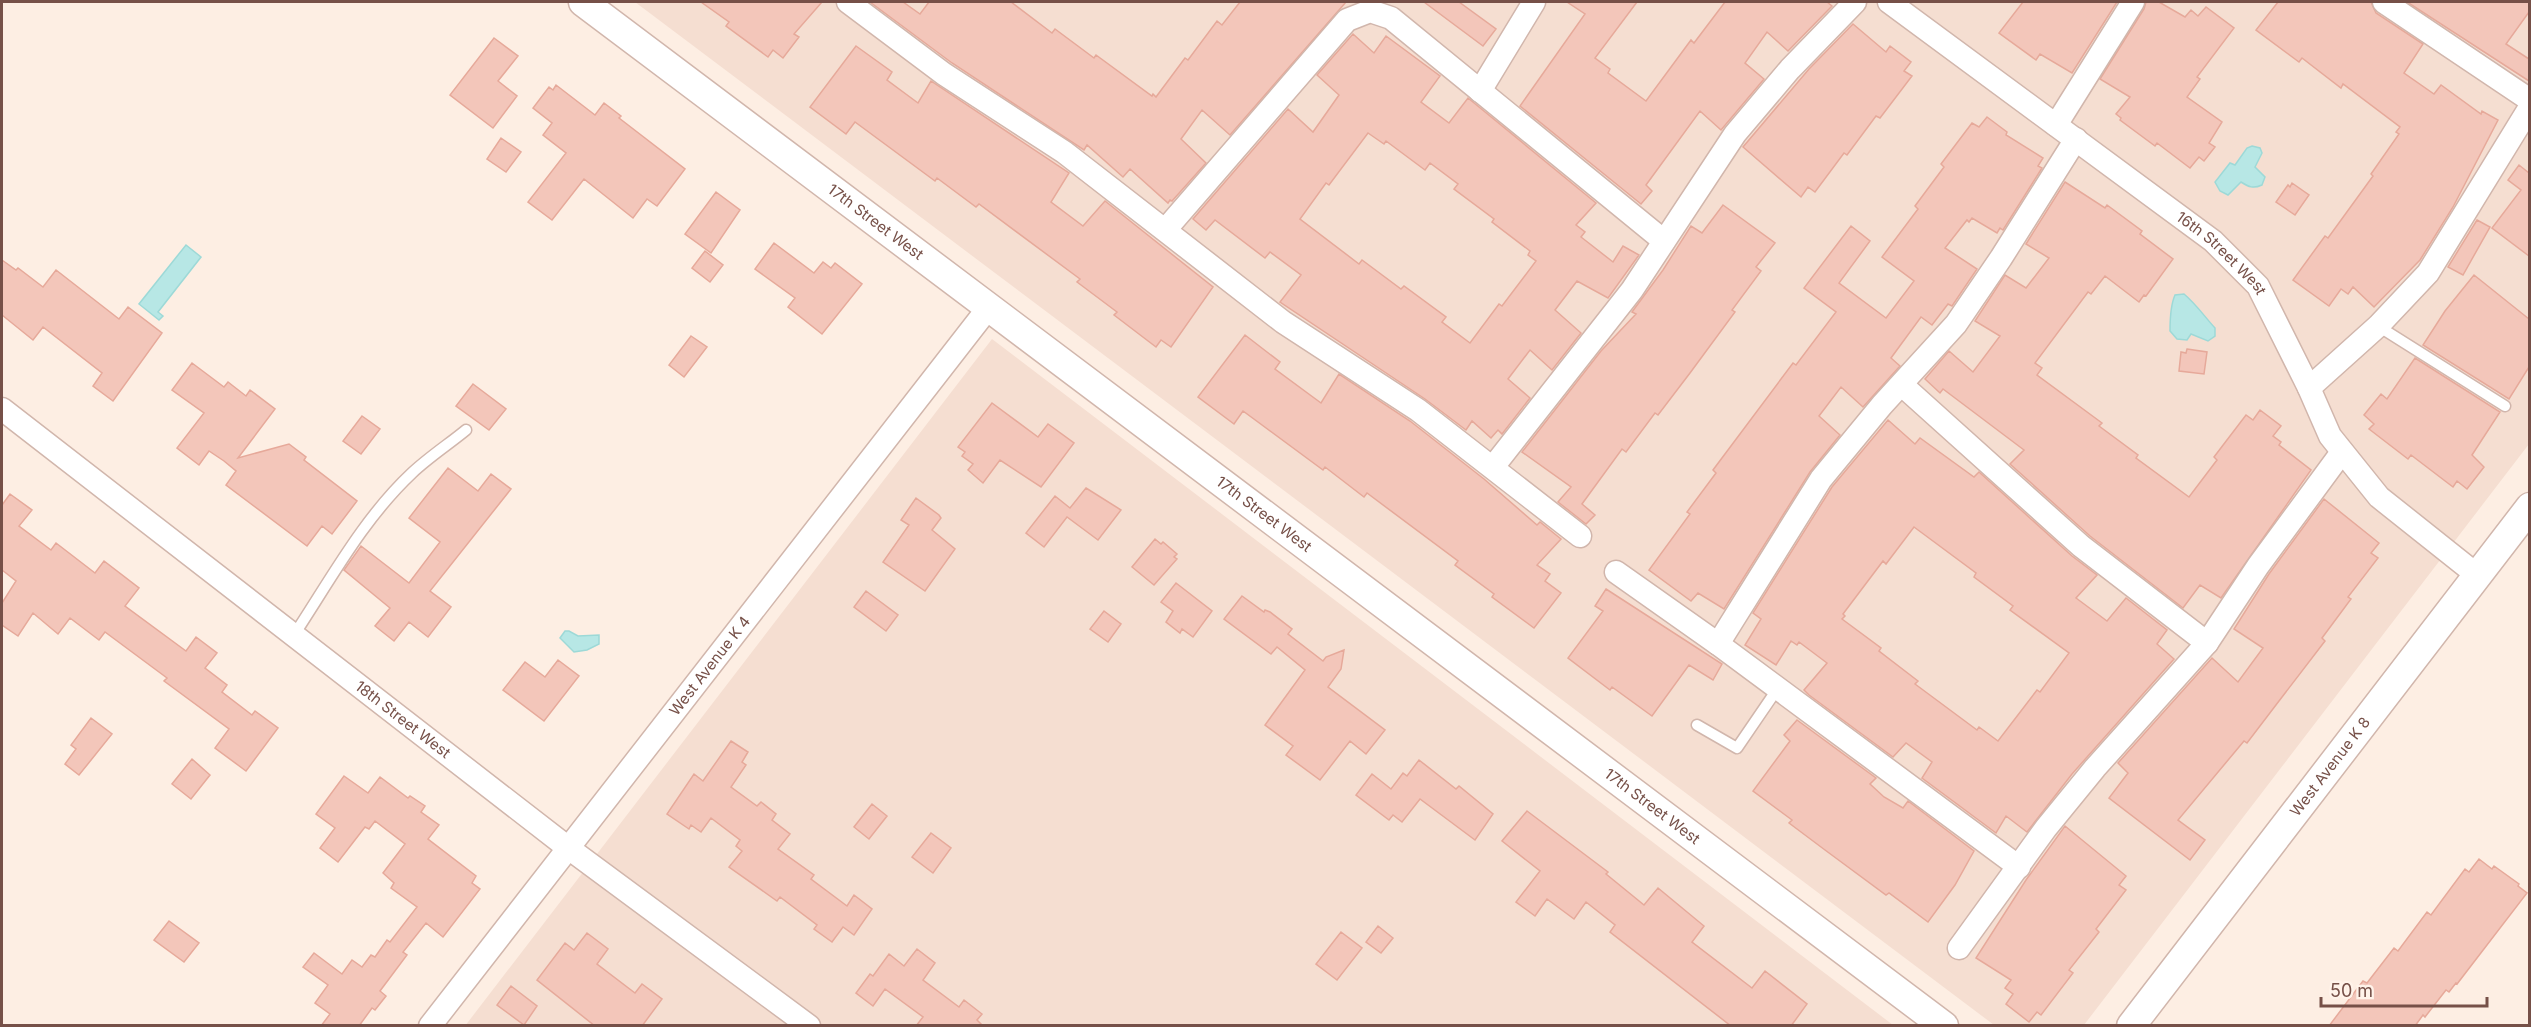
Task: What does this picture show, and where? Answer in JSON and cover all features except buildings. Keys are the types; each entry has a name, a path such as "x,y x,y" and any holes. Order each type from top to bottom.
{"street":[{"name":"17th Street West","path":"583,2 1944,1026"},
{"path":"848,2 944,74 1064,152 1166,229 1282,322 1418,410 1493,466 1580,536"},
{"path":"1480,91 1534,2"},
{"path":"1493,466 1632,290 1735,134 1790,69 1855,2"},
{"name":"16th Street West","path":"1889,2 2213,240 2258,286 2309,388 2330,436 2342,452 2379,497 2477,574"},
{"path":"2056,125 2133,2"},
{"path":"2384,2 2529,100"},
{"path":"1166,229 1347,20 1370,11 1391,18 1664,241"},
{"path":"2309,388 2378,326 2428,273 2529,107"},
{"path":"1718,644 1821,479 1956,324 2001,258 2076,139"},
{"name":"West Avenue K 4","path":"430,1026 989,307"},
{"path":"1902,385 2081,546 2207,643"},
{"name":"18th Street West","path":"2,409 567,847 809,1026"},
{"path":"1959,948 2046,828 2207,643 2258,566 2342,452"},
{"name":"West Avenue K 8","path":"2132,1026 2529,507"},
{"path":"1616,572 1718,644 2019,867"}],"lane":[{"path":"2378,326 2505,406"},
{"path":"294,635 336,567 364,528 412,473 466,430"},
{"path":"1697,724 1737,748 1778,688"}],"shaded area":[{"path":"635,2 2529,2 2529,444 2084,1025 1994,1025"},
{"path":"992,339 1893,1025 465,1026"}],"water":[{"path":"2252,146 2260,148 2262,153 2255,167 2265,177 2262,185 2251,187 2241,182 2228,195 2220,191 2215,182 2230,163 2235,165 2247,148"},
{"path":"186,245 201,257 158,312 163,316 159,320 139,304"},
{"path":"2184,294 2215,328 2215,336 2208,341 2191,334 2187,340 2177,339 2170,331 2175,295"},
{"path":"565,631 578,636 599,635 599,644 587,650 574,652 560,638"}]}
